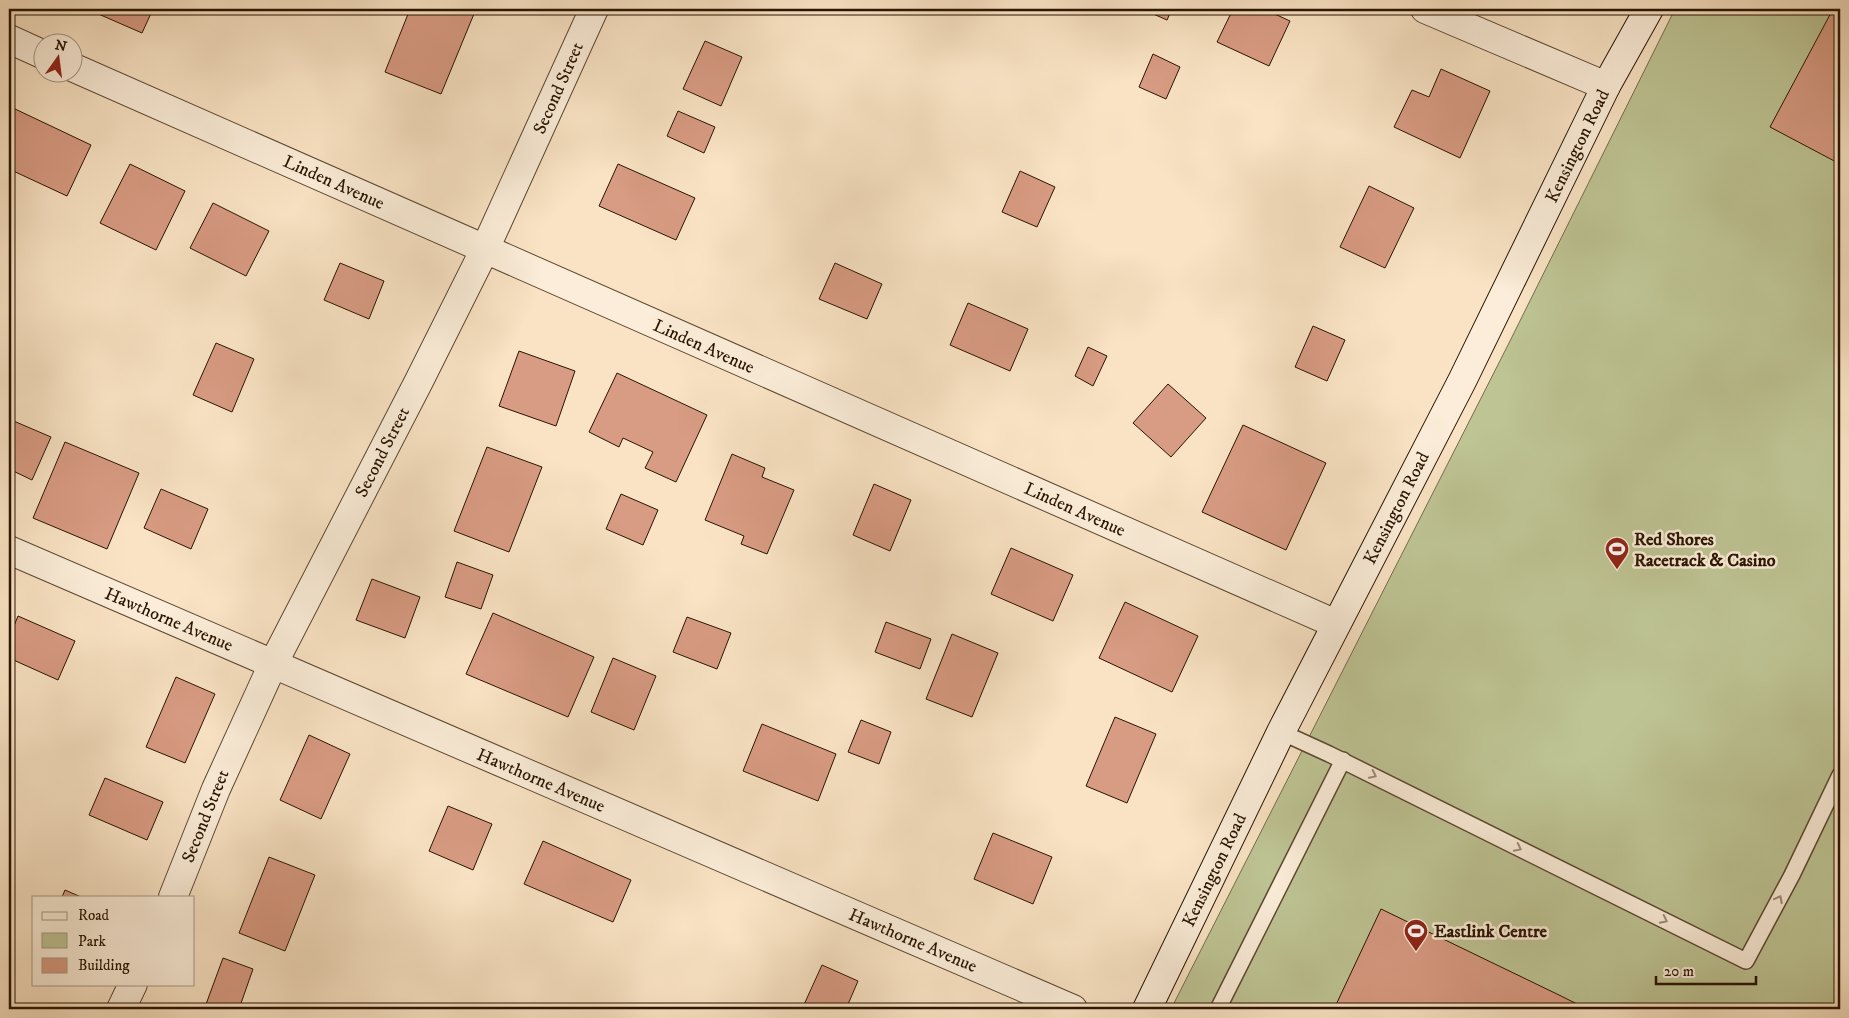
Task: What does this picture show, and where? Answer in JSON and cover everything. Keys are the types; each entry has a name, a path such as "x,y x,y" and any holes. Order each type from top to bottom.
{"street":[{"name":"Second Street","path":"173,896 216,788 273,664 485,249 594,9"},
{"path":"1425,9 1606,86"},
{"name":"Kensington Road","path":"1147,1009 1281,732 1462,381 1606,86 1649,9"},
{"path":"9,39 32,49"},
{"name":"Linden Avenue","path":"82,71 1336,624"},
{"name":"Hawthorne Avenue","path":"9,550 1073,1009"},
{"path":"121,1009 132,986"}],"lane":[{"path":"1281,732 1343,760 1746,961 1792,875 1840,775"},
{"path":"1218,1009 1343,760"}],"green space":[{"name":"Red Shores Racetrack & Casino","path":"1675,9 1840,9 1840,1009 1171,1009 1509,343"}],"building":[{"path":"87,9 153,9 142,33"},
{"path":"410,9 476,9 441,94 385,72"},
{"path":"1142,9 1172,9 1167,20"},
{"path":"1233,9 1264,9 1290,21 1269,66 1217,42"},
{"path":"1833,9 1840,9 1840,164 1770,127"},
{"path":"705,41 742,57 721,106 683,89"},
{"path":"1153,54 1180,67 1166,99 1139,87"},
{"path":"1441,69 1490,91 1460,158 1394,127 1412,90 1429,97"},
{"path":"13,108 91,145 67,196 9,169 9,117"},
{"path":"678,111 715,127 704,153 667,136"},
{"path":"130,164 185,191 156,250 100,223"},
{"path":"618,164 695,198 676,240 599,206"},
{"path":"1020,171 1055,187 1037,227 1002,212"},
{"path":"1369,186 1414,208 1385,268 1340,247"},
{"path":"213,203 269,231 246,276 190,248"},
{"path":"340,263 384,281 369,319 324,300"},
{"path":"835,263 882,284 867,319 819,299"},
{"path":"968,303 1028,329 1010,371 950,345"},
{"path":"1313,326 1345,340 1327,381 1295,367"},
{"path":"216,343 254,359 232,412 193,395"},
{"path":"1088,347 1107,356 1093,386 1075,376"},
{"path":"519,351 575,371 556,426 499,406"},
{"path":"617,373 707,415 676,482 645,468 653,452 623,438 619,447 589,432"},
{"path":"1168,384 1206,418 1171,457 1133,423"},
{"path":"9,419 51,437 32,480 9,469"},
{"path":"1243,425 1326,463 1286,550 1202,512"},
{"path":"65,442 139,473 107,549 33,518"},
{"path":"487,447 542,467 509,552 454,531"},
{"path":"732,454 765,468 762,477 794,490 767,554 741,544 744,536 705,520"},
{"path":"874,484 911,500 890,551 853,535"},
{"path":"161,489 208,509 191,549 144,528"},
{"path":"621,494 658,510 643,545 606,529"},
{"path":"1011,548 1073,575 1053,621 991,594"},
{"path":"457,562 493,575 481,609 445,597"},
{"path":"372,579 420,597 405,638 356,620"},
{"path":"1125,602 1198,636 1172,692 1099,658"},
{"path":"493,613 594,657 568,717 466,674"},
{"path":"18,616 75,641 58,680 9,658 9,638"},
{"path":"687,617 731,633 717,669 673,652"},
{"path":"886,622 931,639 920,669 875,652"},
{"path":"952,634 998,653 972,717 926,699"},
{"path":"613,658 656,676 634,730 591,712"},
{"path":"176,677 215,694 185,763 146,747"},
{"path":"1115,717 1156,734 1127,803 1086,786"},
{"path":"861,720 891,732 879,764 848,752"},
{"path":"762,724 836,754 818,801 743,771"},
{"path":"309,735 350,754 321,819 280,800"},
{"path":"105,778 163,802 147,840 89,815"},
{"path":"448,806 492,824 473,870 429,851"},
{"path":"9,811 14,814 9,826"},
{"path":"993,833 1052,857 1033,904 974,879"},
{"path":"543,841 631,880 613,922 524,884"},
{"path":"269,857 315,875 285,951 239,933"},
{"path":"65,890 79,896 62,896"},
{"name":"Eastlink Centre","path":"1381,909 1559,995 1587,1009 1334,1009"},
{"path":"223,958 253,969 239,1009 213,1009 205,1007"},
{"path":"822,965 858,981 846,1009 802,1009"}],"place":[{"name":"Red Shores Racetrack & Casino","path":"1617,570"},
{"name":"Eastlink Centre","path":"1416,952"}]}
